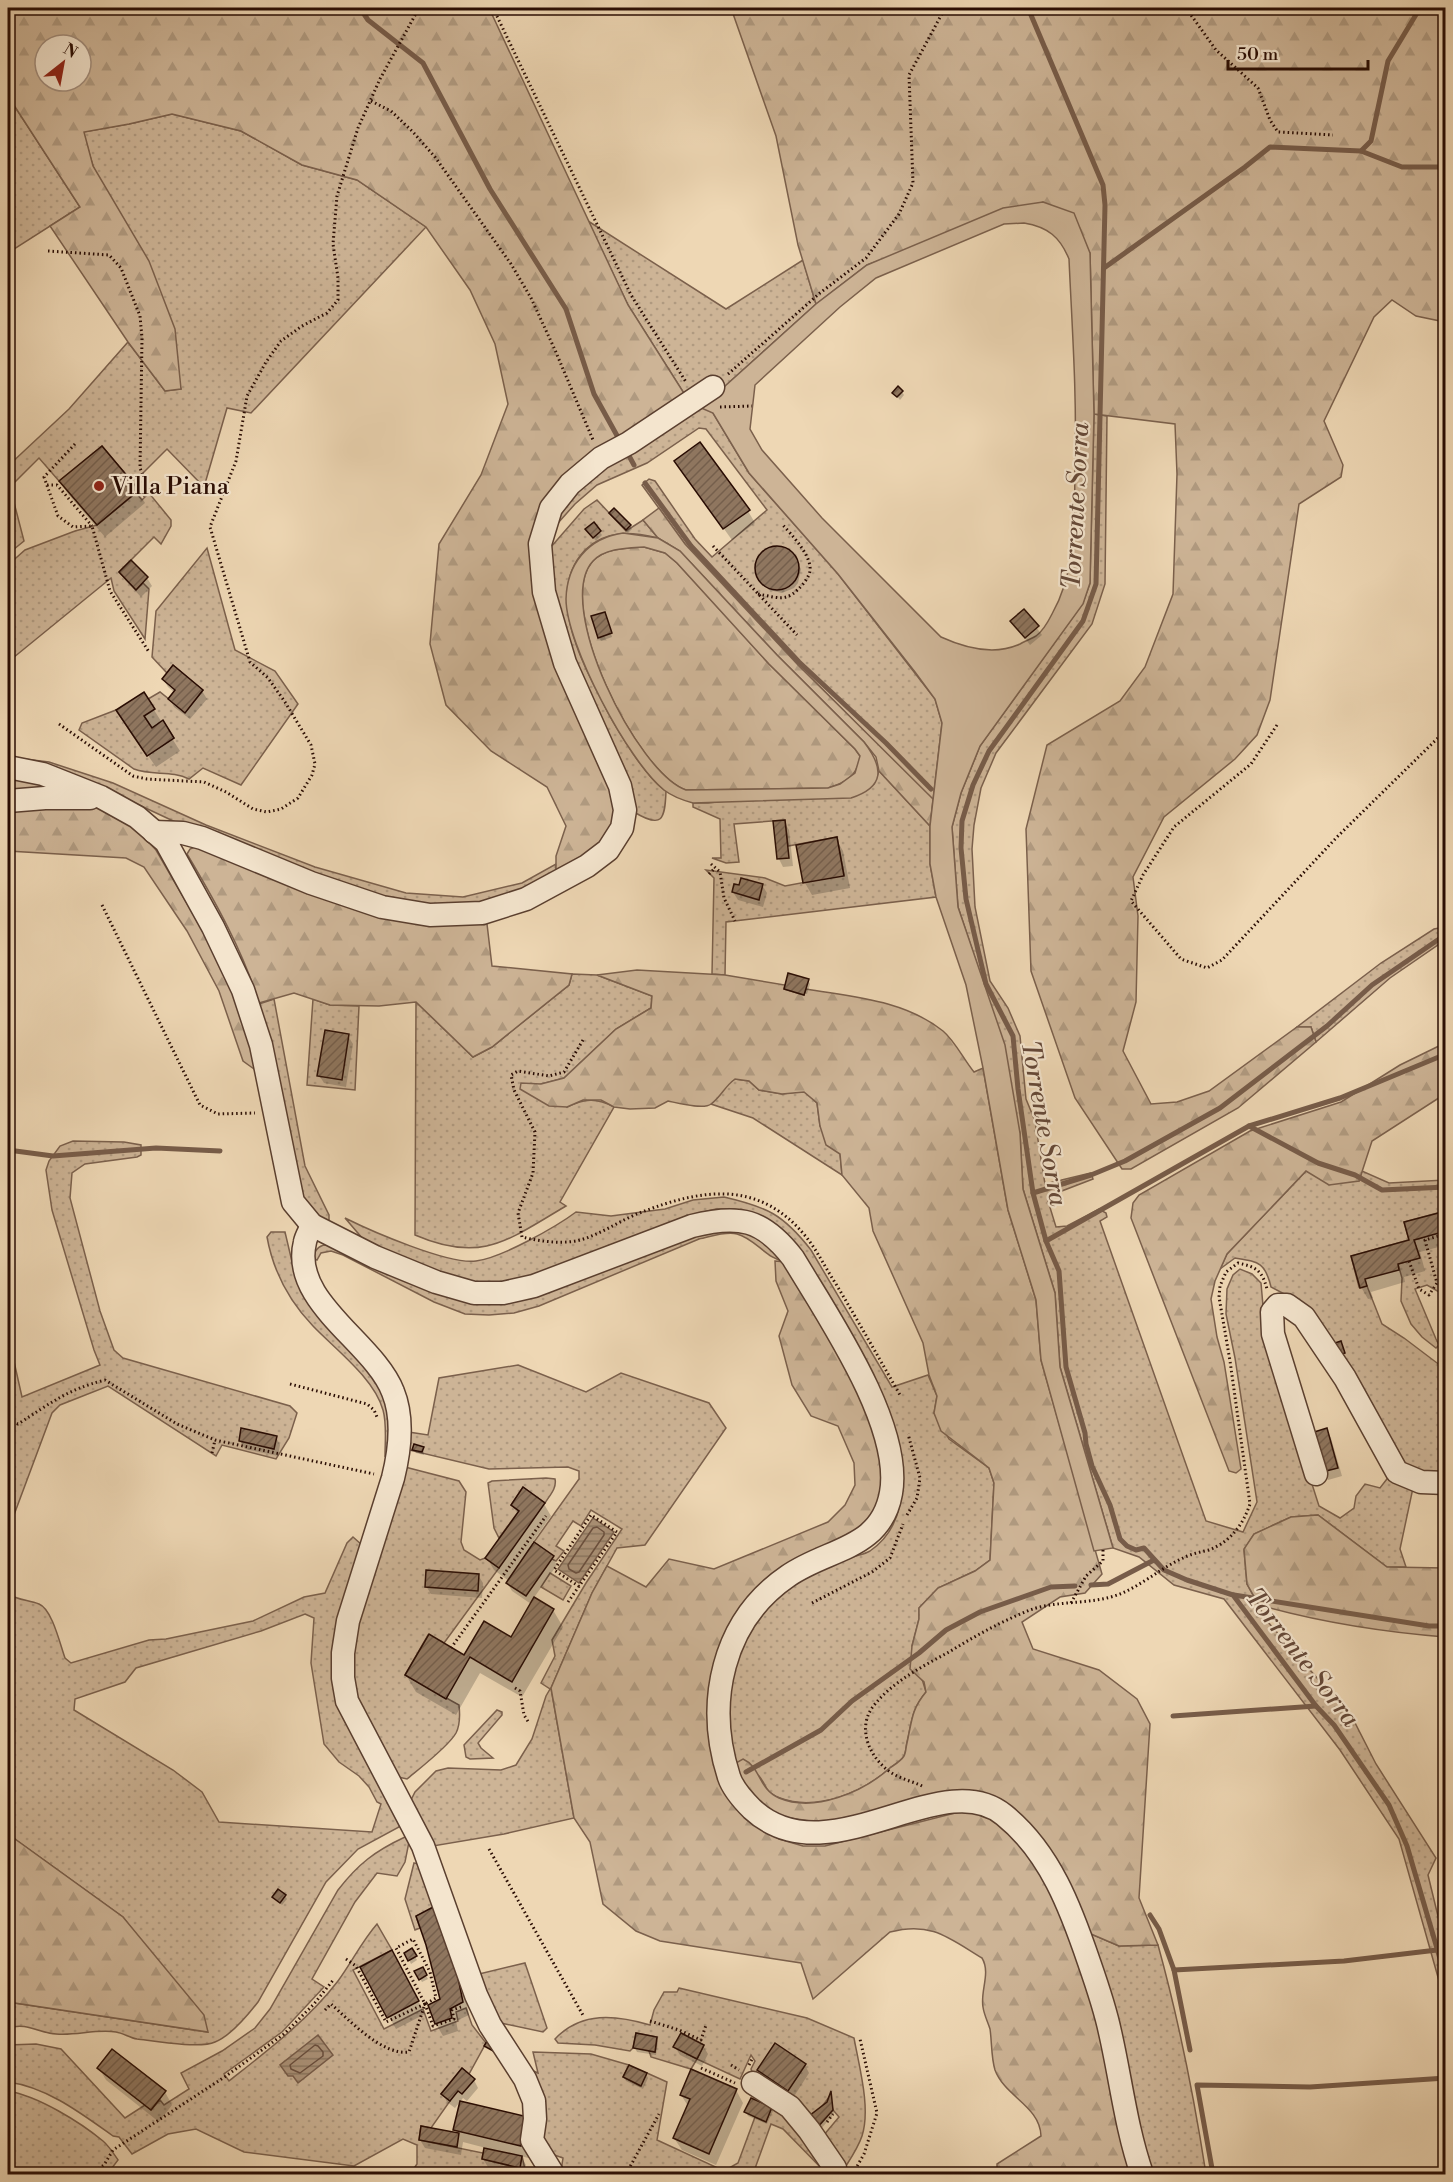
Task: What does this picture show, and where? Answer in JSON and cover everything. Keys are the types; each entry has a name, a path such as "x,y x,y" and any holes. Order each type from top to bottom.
{"street":[{"path":"154,832 183,833 202,838 311,883 382,907 430,915 482,913 526,899 587,866 608,850 622,828 625,810 620,786 565,663 544,592 540,544 551,508 570,484 601,458 629,443 705,393"},
{"path":"8,767 43,774 101,797 137,818 166,843 213,927 243,990 261,1045 293,1202 312,1225 375,1257 436,1282 474,1293 503,1293 534,1286 692,1226 716,1220 737,1220 758,1225 781,1242 793,1258 865,1381 876,1406 886,1439 892,1468 892,1492 885,1513 874,1530 858,1543 808,1564 789,1575 770,1590 750,1612 736,1636 725,1658 720,1682 719,1706 724,1758 731,1781 744,1800 761,1817 782,1828 804,1832 823,1833 845,1829 918,1809 962,1801 983,1804 1001,1812 1017,1826 1035,1846 1049,1869 1078,1931 1104,2007 1132,2147 1142,2175"},
{"path":"8,801 101,797"},
{"path":"312,1225 305,1243 303,1263 308,1280 318,1299 383,1375 397,1402 400,1445 393,1478 348,1621 343,1653 343,1678 347,1701 423,1846 476,1995 490,2025 525,2079 534,2101 535,2119 532,2140 553,2175"},
{"path":"1316,1474 1273,1334 1272,1312 1278,1305 1287,1305 1304,1317 1344,1378 1397,1472 1420,1482 1446,1483"},
{"path":"753,2083 790,2107 802,2119 835,2168 833,2175"}],"path":[{"path":"59,724 133,776 147,779 204,782 226,792 253,809 267,812 281,809 298,798 312,775 315,764 310,746 285,702 268,678 250,662 210,527 236,460 248,396 266,362 281,340 327,313 338,300 338,278 333,244 337,196 358,128 419,8"},
{"path":"493,8 631,295 705,393 820,293 866,258 899,214 913,183 909,75 945,8"},
{"path":"1186,8 1216,50 1258,88 1269,120 1278,132 1333,135"},
{"path":"370,101 391,111 435,157 511,264 531,298 601,458"},
{"path":"48,251 109,255 121,268 140,316 142,338 140,468 143,476"},
{"path":"75,444 44,477 58,516 73,526 92,526"},
{"path":"47,485 57,485 74,502 92,526 110,591 150,652"},
{"path":"137,491 142,497 152,488"},
{"path":"758,594 784,599 794,595 808,578 810,567 800,545 782,524"},
{"path":"713,546 797,635"},
{"path":"1277,725 1251,764 1174,827 1143,875 1131,901 1181,959 1207,968 1222,960 1337,837 1446,730"},
{"path":"711,864 720,872 724,898 735,921"},
{"path":"710,874 715,868"},
{"path":"102,904 200,1105 219,1114 274,1112"},
{"path":"583,1040 564,1072 549,1076 518,1071 511,1075 514,1089 535,1132 533,1173 518,1213 522,1237 544,1242 578,1241 623,1219"},
{"path":"1409,1261 1419,1289 1429,1294 1437,1282 1425,1240 1446,1234"},
{"path":"928,1788 895,1775 872,1754 866,1738 866,1725 873,1706 888,1691 916,1671 992,1627 1033,1609 1119,1594 1183,1558 1221,1545 1244,1521 1250,1504 1219,1297 1220,1286 1226,1272 1238,1263 1254,1267 1264,1278 1272,1312"},
{"path":"8,1421 18,1424 57,1397 105,1380 177,1424 214,1440 393,1478"},
{"path":"290,1384 367,1404 374,1410 380,1422"},
{"path":"212,1452 214,1440"},
{"path":"568,1602 580,1587 617,1532 591,1515 554,1570 580,1587"},
{"path":"451,1648 546,1516"},
{"path":"1071,1603 1086,1576 1103,1560 1103,1549"},
{"path":"515,1688 520,1691 524,1715 529,1723"},
{"path":"489,1849 584,2017"},
{"path":"346,1959 356,1966 386,2022 425,2004 436,1998 430,1972 413,1939 396,1948 425,2004 433,2026 454,2019 452,2010 464,2005 476,1995"},
{"path":"91,2175 104,2165 113,2150 226,2076 284,2034 334,1980"},
{"path":"325,2010 331,2004 377,2042 392,2051 404,2053 409,2052 425,2004"},
{"path":"650,2020 700,2040 706,2025"},
{"path":"853,2175 864,2154 877,2113 860,2039"},
{"path":"701,2068 743,2086 753,2083"},
{"path":"626,2175 659,2114"}],"green space":[{"path":"8,8 489,8 628,305 687,398 626,437 532,540 610,790 617,824 602,845 556,874 556,856 566,826 547,787 491,751 446,705 430,644 439,544 481,475 508,404 495,344 470,290 426,227 357,180 302,165 241,131 172,114 84,132 93,166 149,261 175,329 181,389 165,391 128,342 50,226 80,207 8,96"},
{"path":"731,8 1445,8 1445,322 1416,316 1392,300 1374,317 1324,421 1343,465 1341,477 1299,504 1270,700 1257,735 1235,759 1164,817 1133,877 1138,916 1136,1002 1123,1051 1151,1104 1177,1102 1209,1091 1297,1027 1311,1027 1316,1042 1238,1108 1131,1169 1122,1169 1075,1098 1031,971 1026,829 1047,745 1120,701 1145,667 1173,594 1177,474 1175,424 1094,414 1090,253 1043,202 867,265 816,304 798,245 776,136"},
{"path":"8,96 80,207 8,253"},
{"path":"172,114 241,131 302,165 357,180 426,227 251,413 227,408 204,487 167,449 138,478 148,489 143,495 102,446 59,481 39,458 10,487 24,541 8,554 8,466 69,409 128,342 165,391 181,389 93,166 83,132"},
{"path":"1043,202 1074,213 1090,253 1094,414 1090,583 1083,604 980,746 961,793 952,827 958,907 1005,1045 1020,1133 1023,1189 1055,1293 1060,1367 1113,1548 1094,1551 1041,1360 1036,1300 1008,1210 966,985 936,897 930,864 930,826 942,723 935,699 838,574 749,473 713,413 699,407 816,304 867,265 1003,208","holes":["1024,223 1040,227 1052,234 1062,245 1069,259 1075,412 1073,540 1060,596 1041,632 1010,648 990,650 960,644 941,637 822,518 762,450 750,429 755,385 840,307 876,278 1004,224"]},
{"path":"588,221 726,309 803,260 816,304 714,396 713,413 749,473 838,574 935,699 942,723 933,800 798,665 685,544 642,485 649,479 655,481 695,539 712,557 767,510 706,429 699,428 647,463 597,485 558,523 556,517 573,492 687,398 628,305"},
{"path":"1094,414 1107,416 1105,584 1092,624 996,753 981,788 974,825 972,849 975,907 990,981 1008,1008 1020,1036 1026,1099 1035,1121 1045,1184 1091,1173 1093,1179 1054,1194 1048,1201 1056,1227 1067,1226 1099,1209 1106,1213 1107,1217 1100,1221 1206,1521 1243,1532 1257,1502 1226,1314 1227,1289 1233,1275 1240,1269 1252,1274 1261,1283 1266,1340 1319,1506 1340,1518 1354,1508 1356,1496 1365,1484 1380,1488 1390,1475 1413,1488 1400,1549 1406,1567 1387,1567 1318,1515 1291,1517 1254,1534 1244,1550 1247,1584 1267,1621 1353,1719 1376,1764 1436,1858 1428,1875 1445,1945 1445,2002 1399,1839 1340,1750 1224,1599 1174,1585 1139,1557 1113,1548 1060,1367 1055,1293 1023,1189 1020,1133 981,976 958,907 952,827 961,793 980,746 1083,603 1090,583"},
{"path":"136,493 142,500 149,493 171,520 171,526 161,544 154,537 119,572 136,590 143,583 149,589 145,639 114,591 111,578 8,662 8,565 25,550 97,525"},
{"path":"597,500 626,531 643,520 658,538 639,534 620,534 602,538 585,550 573,568 567,587 567,608 572,630 588,673 625,742 650,776 666,791 663,815 656,820 634,812 570,662 544,555 584,509"},
{"path":"659,508 685,544 798,665 933,799 930,826 879,771 876,757 864,742 777,655 680,551 658,538 643,520"},
{"path":"623,533 658,538 680,551 777,655 864,742 871,751 878,768 878,776 870,788 851,798 693,803 664,790 649,775 617,729 588,672 576,644 569,619 567,586 575,564 599,540","holes":["644,547 665,553 677,563 769,664 855,749 860,756 855,773 840,784 828,788 686,790 666,777 645,753 624,721 606,685 592,648 584,613 584,582 593,561 604,553 624,548"]},
{"path":"644,547 665,553 677,563 769,664 855,749 860,756 859,763 850,778 828,788 686,790 666,777 645,753 606,686 592,649 584,614 583,584 592,562 609,551"},
{"path":"207,548 235,650 275,671 298,704 241,785 203,768 189,779 134,769 79,730 82,723 116,710 147,756 174,738 163,721 152,728 144,716 148,699 160,692 185,712 203,690 173,665 167,673 152,657 156,611"},
{"path":"8,757 49,762 113,783 206,825 315,867 406,893 463,897 522,883 556,864 556,874 480,907 383,902 201,834 105,789"},
{"path":"879,771 930,826 930,864 936,897 726,922 725,975 712,974 714,878 706,870 765,878 785,886 844,875 837,837 788,846 785,820 734,824 739,862 726,863 712,858 721,858 720,819 693,807 693,803 874,784"},
{"path":"8,776 41,782 98,805 132,824 156,850 210,943 232,990 258,1067 254,1069 243,1061 219,991 187,931 144,867 126,858 8,851"},
{"path":"197,846 428,922 487,924 492,966 572,974 569,985 492,1047 473,1057 416,1002 379,1006 330,1005 294,993 259,1003 228,927 187,854 190,849"},
{"path":"1445,927 1445,940 1390,978 1316,1042 1311,1027 1297,1027 1381,963 1434,929"},
{"path":"637,970 725,975 785,985 784,989 804,995 806,989 878,1001 912,1012 928,1021 952,1040 974,1072 983,1068 1008,1210 1036,1300 1041,1360 1102,1574 1085,1593 1060,1597 1022,1622 1033,1649 1099,1670 1137,1699 1150,1724 1139,1898 1158,1945 1119,1946 1091,1934 1004,1804 824,1823 783,1817 766,1809 738,1778 734,1764 743,1759 753,1767 772,1794 793,1802 808,1803 838,1798 853,1792 879,1777 903,1758 915,1710 926,1692 924,1682 910,1669 919,1608 938,1588 975,1571 990,1560 994,1483 989,1468 941,1431 934,1413 937,1396 929,1375 923,1343 873,1231 869,1208 842,1175 840,1154 826,1145 820,1126 817,1103 804,1092 782,1094 759,1090 749,1081 735,1079 708,1106 691,1106 668,1101 655,1108 630,1109 614,1107 601,1100 583,1100 567,1107 549,1106 520,1089 521,1083 541,1084 564,1078 616,1029 651,1008 652,996 597,975"},
{"path":"572,974 597,975 652,996 651,1008 616,1029 564,1078 541,1084 567,1107 590,1100 614,1107 560,1202 566,1206 510,1238 477,1248 438,1243 415,1235 416,1002 473,1057 492,1047 569,985"},
{"path":"274,999 305,1166 329,1215 327,1221 316,1218 301,1196 270,1043 259,1004"},
{"path":"313,999 330,1005 359,1006 355,1090 307,1085"},
{"path":"1445,1043 1445,1094 1372,1141 1359,1181 1329,1185 1306,1171 1227,1254 1215,1281 1211,1299 1217,1337 1224,1362 1241,1469 1236,1473 1229,1471 1131,1218 1133,1203 1139,1195 1250,1131 1341,1102 1400,1065"},
{"path":"735,1079 749,1081 759,1090 782,1094 804,1091 817,1103 820,1126 840,1153 842,1175 753,1118 711,1104 725,1086"},
{"path":"73,1141 124,1142 141,1145 141,1155 137,1157 85,1164 72,1173 70,1198 100,1311 114,1350 123,1358 290,1406 297,1413 289,1438 276,1459 222,1445 216,1456 108,1386 60,1405 52,1413 8,1531 8,1335 22,1397 100,1365 52,1210 46,1170 49,1161 60,1146"},
{"path":"1306,1171 1359,1181 1362,1171 1389,1183 1445,1180 1445,1211 1404,1222 1409,1240 1351,1256 1359,1287 1367,1286 1382,1324 1445,1369 1445,1479 1404,1471 1292,1298 1271,1287 1266,1272 1260,1265 1235,1258 1220,1269 1227,1254"},
{"path":"724,1197 763,1209 792,1228 811,1250 892,1387 928,1375 937,1396 934,1413 949,1439 989,1468 994,1483 990,1560 975,1571 938,1588 919,1608 919,1619 912,1646 926,1692 917,1704 904,1756 867,1785 824,1801 794,1802 775,1796 757,1774 734,1764 726,1710 732,1665 751,1630 782,1592 813,1572 870,1551 886,1536 896,1518 901,1497 900,1453 895,1430 881,1391 753,1213 734,1209 716,1209 687,1216 537,1274 502,1283 478,1285 438,1274 369,1246 345,1218 430,1253 464,1261 476,1261 513,1248 576,1212 611,1216 665,1209 693,1200"},
{"path":"751,1231 786,1262 773,1257 744,1237 732,1233 723,1234 699,1239 539,1306 514,1313 489,1315 465,1314 434,1302 331,1251 321,1253 317,1260 312,1258 319,1247 331,1245 473,1300 694,1232"},
{"path":"1445,1231 1445,1290 1439,1292 1427,1285 1415,1289 1439,1345 1436,1348 1411,1324 1401,1301 1402,1278 1398,1264 1419,1258 1414,1240"},
{"path":"271,1232 285,1232 299,1283 379,1383 392,1416 388,1455 385,1456 385,1421 378,1398 363,1375 313,1326 289,1296 273,1261 267,1237"},
{"path":"775,1261 786,1262 844,1361 879,1442 883,1492 868,1525 806,1557 718,1656 735,1806 754,1824 779,1839 803,1846 825,1846 959,1812 980,1814 995,1819 1031,1856 1054,1899 1069,1935 1096,2014 1133,2174 997,2174 997,2164 1041,2136 1039,2126 1029,2109 1006,2087 995,2070 990,2029 982,2001 985,1964 982,1958 949,1938 928,1930 904,1929 890,1932 813,1999 801,1963 660,1941 636,1931 603,1904 590,1842 574,1818 551,1688 592,1593 607,1566 646,1587 669,1559 714,1569 828,1522 845,1505 855,1485 854,1463 838,1426 811,1416 792,1385 779,1336 788,1311 776,1281"},
{"path":"518,1365 586,1392 621,1373 709,1403 726,1428 645,1545 617,1548 592,1593 551,1688 574,1818 504,1834 433,1846 410,1802 415,1792 436,1771 448,1768 501,1770 516,1765 532,1739 550,1689 541,1683 555,1656 552,1640 622,1529 591,1510 581,1526 573,1521 556,1546 564,1551 556,1561 552,1559 553,1556 534,1542 579,1479 579,1471 568,1467 489,1469 409,1450 408,1432 428,1435 439,1378"},
{"path":"405,1467 459,1481 466,1492 461,1542 464,1550 480,1560 485,1558 499,1568 444,1643 428,1635 405,1675 459,1705 460,1712 456,1733 447,1744 407,1779 394,1776 353,1691 354,1635"},
{"path":"555,1479 555,1485 545,1503 523,1487 511,1505 519,1511 499,1538 494,1528 488,1483"},
{"path":"1318,1515 1387,1567 1445,1568 1445,1637 1351,1625 1259,1605 1247,1584 1244,1549 1254,1534 1291,1517"},
{"path":"353,1537 362,1545 336,1656 401,1822 399,1827 358,1849 326,1882 258,2002 238,2025 221,2039 208,2044 188,2045 137,2039 116,2032 63,2034 21,2026 8,2028 8,2002 207,2032 123,1917 8,1834 8,1594 44,1607 55,1628 65,1658 71,1663 149,1640 166,1639 253,1621 304,1597 325,1593 347,1543","holes":["305,1614 314,1618 311,1663 324,1744 339,1762 359,1776 369,1787 377,1802 381,1804 372,1832 219,1822 202,1792 173,1770 74,1710 75,1699 125,1682 136,1668 261,1631"]},
{"path":"550,1573 571,1586 563,1600 541,1587"},
{"path":"497,1710 502,1712 502,1715 478,1743 493,1758 470,1759 466,1757 464,1745"},
{"path":"8,1834 123,1917 204,2015 208,2032 8,2002"},
{"path":"405,1837 409,1842 405,1862 397,1876 377,1873 355,1902 312,1979 324,1987 282,2032 224,2074 229,2081 314,2009 338,1981 377,1924 392,1950 353,1970 384,2029 423,2009 431,2031 458,2021 456,2012 466,2008 472,2025 486,2043 469,2074 462,2068 441,2094 450,2101 431,2128 421,2126 419,2140 483,2153 482,2159 519,2168 522,2156 526,2174 502,2172 501,2174 410,2174 417,2164 417,2145 403,2139 354,2166 244,2152 196,2129 168,2134 132,2154 119,2137 113,2136 50,2095 8,2082 8,2045 36,2044 61,2049 125,2118 145,2105 151,2110 160,2100 164,2105 189,2089 181,2073 222,2051 255,2028 270,2009 338,1890 368,1859"},
{"path":"414,1863 424,1865 437,1905 416,1916 420,1928 415,1930 405,1899"},
{"path":"1091,1934 1119,1946 1158,1945 1185,2059 1206,2174 1154,2174 1142,2144"},
{"path":"525,1963 547,2028 543,2032 501,2023 479,1974"},
{"path":"679,1988 807,2018 854,2038 865,2100 865,2113 862,2136 844,2169 823,2136 839,2117 833,2110 829,2097 821,2108 809,2116 755,2079 751,2069 755,2061 751,2055 740,2079 697,2059 691,2069 651,2057 649,2051 655,2052 657,2037 636,2033 633,2048 630,2051 595,2045 558,2043 555,2039 576,2024 600,2018 624,2019 650,2025 654,2010 664,1992 677,1992","holes":["681,2033 704,2045 697,2059 674,2047"]},
{"path":"533,2052 591,2054 629,2065 623,2077 640,2086 647,2073 667,2082 657,2140 724,2171 738,2163 755,2117 766,2121 772,2107 789,2115 827,2174 783,2129 771,2124 753,2174 564,2174 561,2171 563,2158 543,2151 529,2069 538,2073"},
{"path":"8,2091 32,2098 71,2118 103,2141 118,2160 112,2168 99,2174 8,2174"}],"water":[{"path":"593,1518 614,1532 579,1583 558,1569"},
{"path":"318,2035 333,2055 298,2083 293,2076 288,2076 280,2065"}],"building":[{"path":"898,386 903,391 897,397 892,393"},
{"path":"700,442 750,510 723,529 674,461"},
{"name":"Villa Piana","path":"102,446 139,490 97,525 59,481"},
{"path":"614,508 631,525 626,530 609,513"},
{"path":"594,522 601,531 593,538 585,529"},
{"path":"777,546 793,552 799,568 793,584 777,590 761,584 755,568 761,552"},
{"path":"131,560 148,577 136,590 119,572"},
{"path":"1024,609 1039,626 1025,638 1010,621"},
{"path":"605,612 612,633 598,638 591,616"},
{"path":"173,665 203,690 185,713 168,699 175,690 162,679"},
{"path":"144,692 155,709 144,716 152,728 163,720 174,738 147,756 116,710"},
{"path":"785,820 789,858 777,859 773,821"},
{"path":"837,837 844,876 803,883 796,845"},
{"path":"741,878 763,884 759,900 732,892 734,884 739,885"},
{"path":"788,973 809,979 804,995 784,989"},
{"path":"325,1030 349,1034 342,1080 317,1076"},
{"path":"1446,1211 1446,1231 1414,1240 1420,1258 1398,1264 1399,1270 1365,1279 1367,1286 1360,1288 1351,1256 1409,1240 1404,1222"},
{"path":"1341,1341 1345,1353 1339,1355 1335,1343"},
{"path":"241,1428 277,1436 274,1449 239,1441"},
{"path":"1327,1428 1338,1468 1322,1472 1311,1433"},
{"path":"414,1444 424,1447 422,1452 412,1450"},
{"path":"523,1487 545,1503 499,1568 485,1558 519,1511 511,1505"},
{"path":"534,1542 554,1556 526,1596 506,1583"},
{"path":"426,1570 479,1574 478,1591 425,1587"},
{"path":"534,1597 554,1609 512,1682 470,1657 446,1699 405,1675 429,1634 464,1655 484,1621 511,1637"},
{"path":"278,1889 286,1895 280,1903 272,1897"},
{"path":"437,1905 451,1943 463,2002 450,2009 452,2018 435,2024 428,2005 440,1999 416,1916"},
{"path":"412,1948 417,1956 408,1961 404,1953"},
{"path":"392,1950 419,2001 387,2018 360,1967"},
{"path":"423,1967 427,1975 419,1980 414,1971"},
{"path":"636,2033 657,2037 655,2052 633,2048"},
{"path":"681,2033 704,2045 697,2059 673,2047"},
{"path":"487,2041 498,2048 495,2052 484,2046"},
{"path":"775,2043 806,2064 788,2091 757,2070"},
{"path":"112,2049 166,2091 151,2110 97,2068"},
{"path":"629,2065 647,2073 641,2086 623,2077"},
{"path":"462,2068 475,2079 462,2094 458,2091 450,2101 441,2094"},
{"path":"691,2069 737,2089 709,2154 673,2138 690,2099 680,2095"},
{"path":"831,2091 833,2110 817,2128 809,2116 827,2102"},
{"path":"751,2098 772,2107 766,2122 744,2112"},
{"path":"460,2101 528,2117 521,2146 453,2130"},
{"path":"421,2126 459,2133 457,2147 419,2140"},
{"path":"484,2148 522,2156 520,2168 482,2159"}],"waterway":[{"path":"360,8 368,20 423,63 490,189 566,309 594,394 620,441"},
{"name":"Torrente Sorra","path":"1028,8 1103,185 1105,205 1096,584 1083,621 989,751 973,785 962,821 961,848 966,899 986,984 1013,1036 1033,1193 1046,1241 1059,1271 1066,1367 1092,1466 1110,1505 1120,1539 1127,1546 1136,1550 1144,1548 1164,1570 1233,1595 1316,1706 1334,1725 1389,1805 1407,1846 1446,1979"},
{"path":"1104,268 1270,147 1361,151 1371,141 1388,61 1420,8"},
{"path":"1361,151 1402,167 1446,167"},
{"path":"628,454 634,465"},
{"path":"645,483 691,546 799,662 886,743 931,789"},
{"path":"1033,1193 1091,1175 1125,1161 1220,1108 1327,1026 1372,985 1445,935"},
{"path":"1046,1241 1249,1126 1340,1098 1446,1054"},
{"path":"1249,1126 1318,1163 1355,1175 1382,1190 1446,1187"},
{"path":"8,1150 53,1156 156,1148 220,1151"},
{"path":"1091,1585 1108,1584 1154,1560"},
{"path":"746,1772 821,1730 852,1701 919,1653 946,1630 980,1612 1051,1587 1075,1586"},
{"path":"1234,1595 1429,1626 1446,1626"},
{"path":"1173,1716 1316,1706"},
{"path":"1150,1915 1159,1929 1174,1970 1344,1961 1437,1950"},
{"path":"1174,1970 1190,2050"},
{"path":"1213,2174 1197,2085 1310,2087 1446,2078"}],"place":[{"name":"Villa Piana","path":"99,486"}]}
